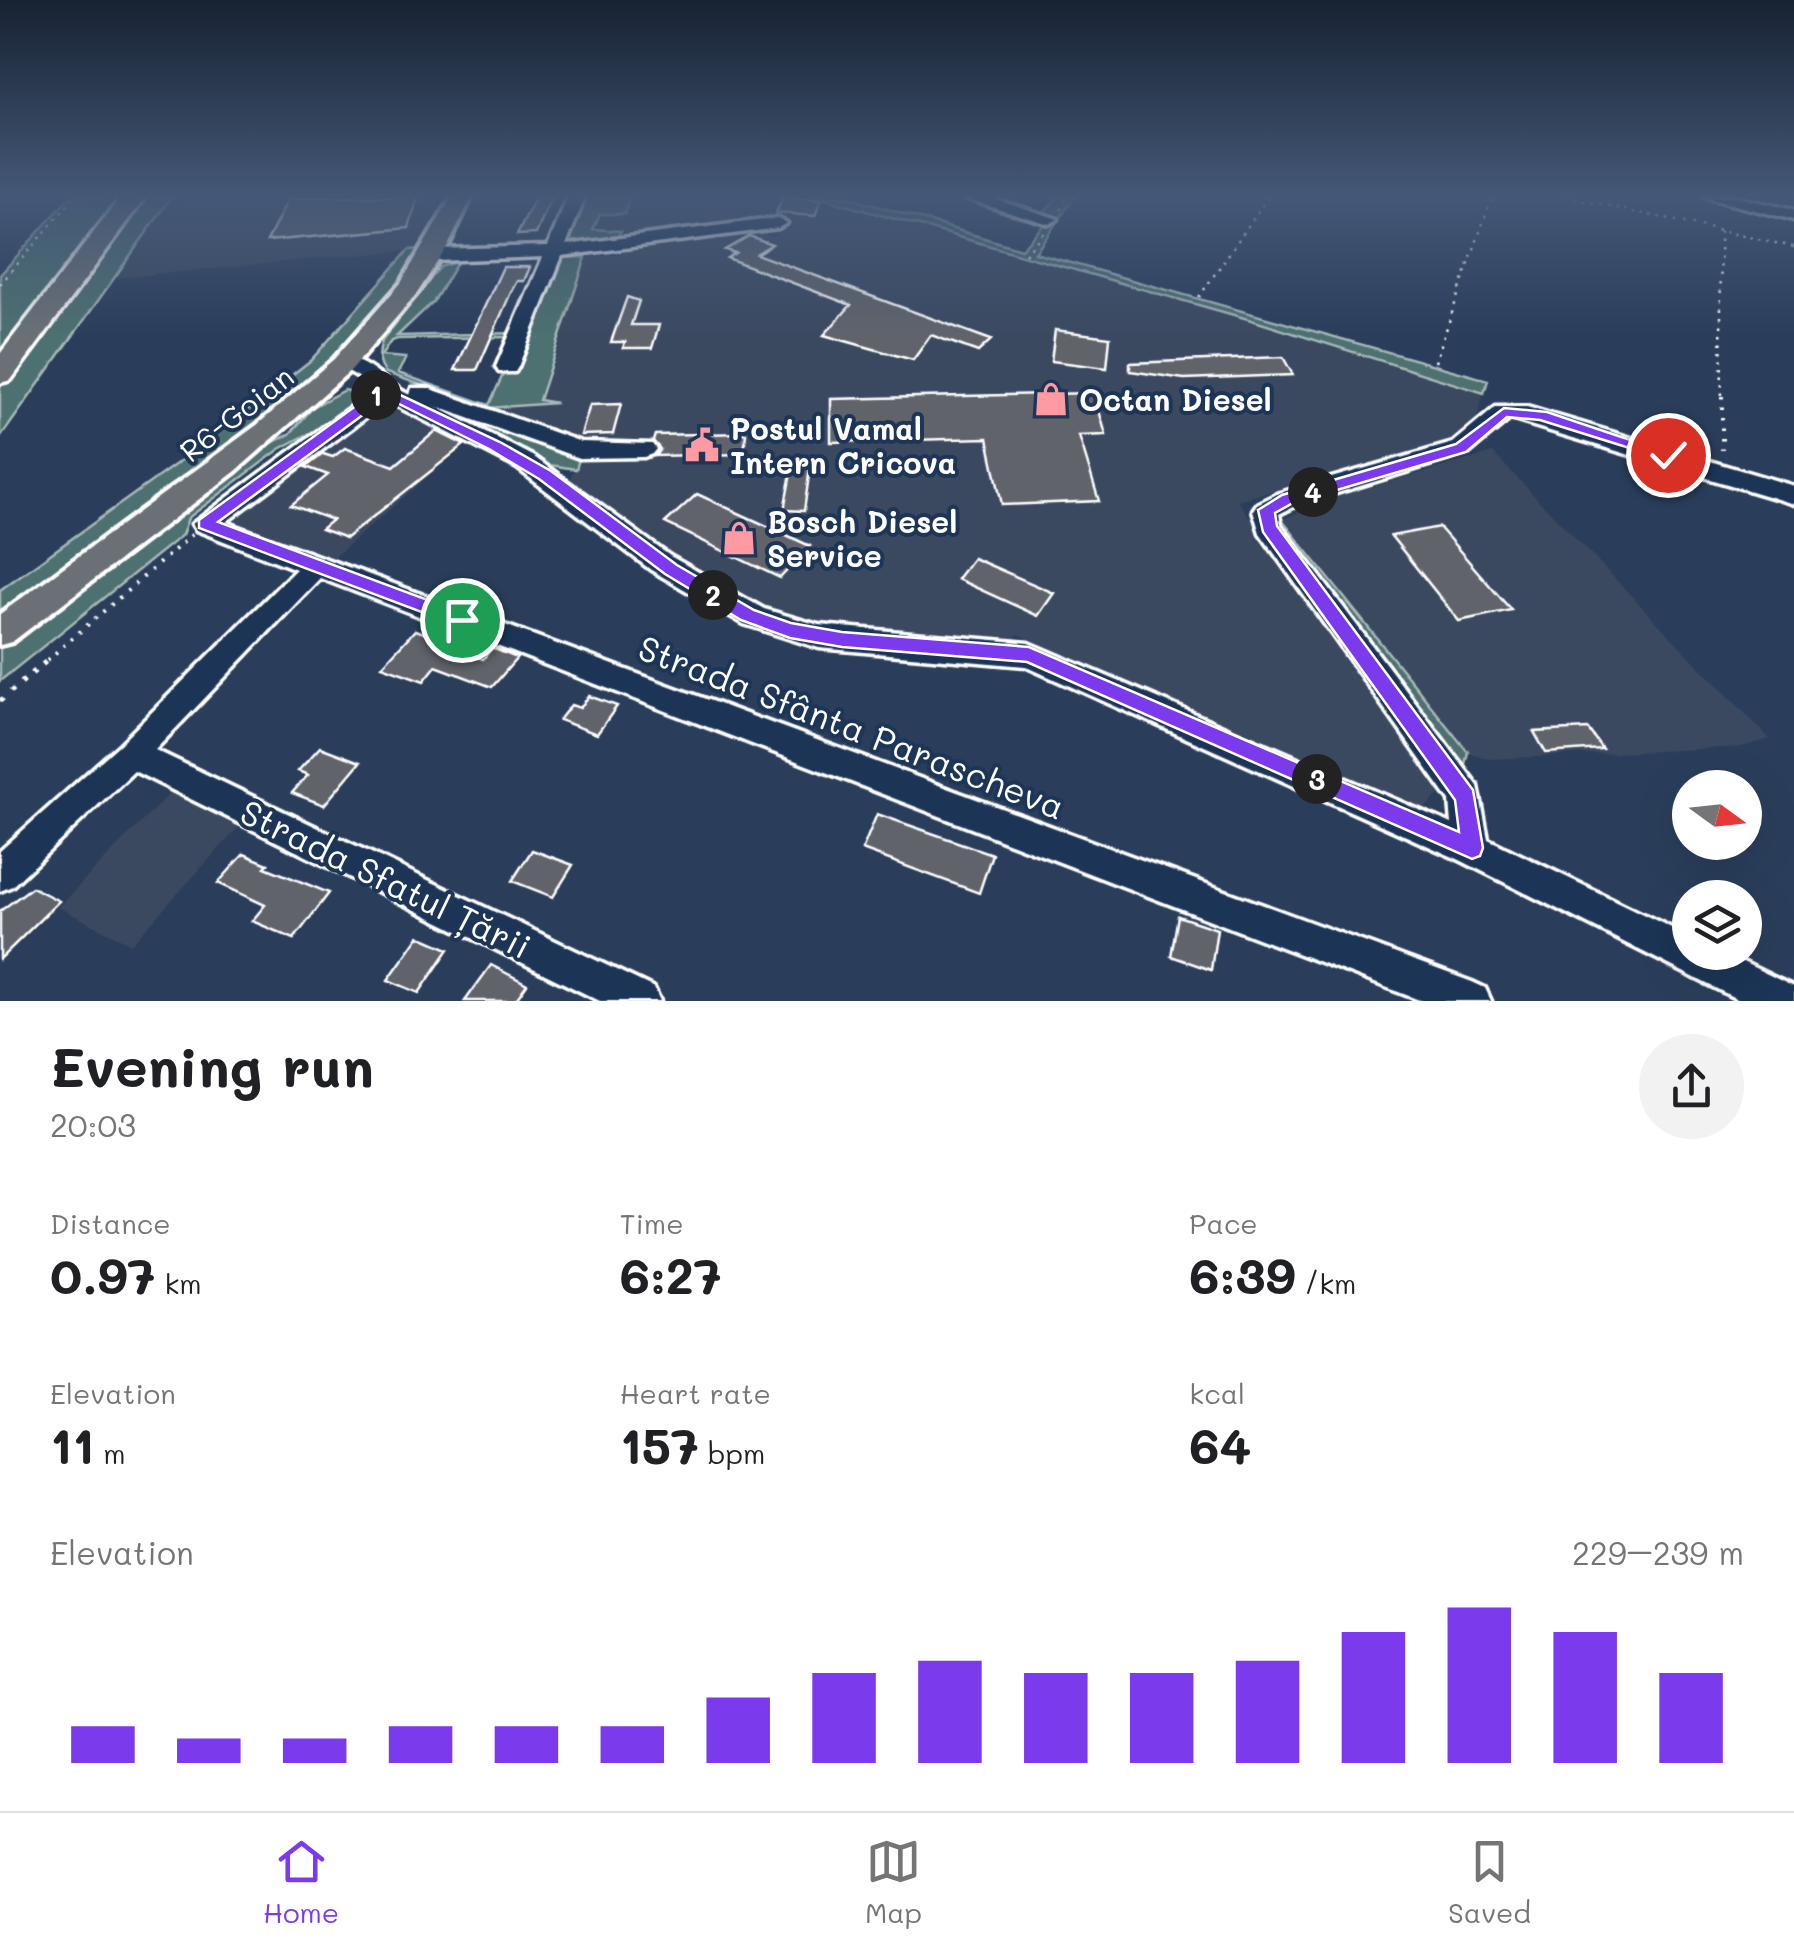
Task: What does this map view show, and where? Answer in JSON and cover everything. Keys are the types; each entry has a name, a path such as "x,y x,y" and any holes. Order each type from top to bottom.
{"highway":[{"path":"0,374 99,244"}],"main road":[{"name":"R6-Goian","path":"0,632 240,454 364,375 400,302 438,244"}],"street":[{"path":"507,367 559,244"},
{"path":"433,254 556,252 640,244"},
{"path":"364,375 579,450 644,448"},
{"path":"205,524 370,403 364,375"},
{"path":"364,375 545,475 671,570 748,615 790,630 842,640 1029,655 1472,848 1781,1001"},
{"path":"1472,848 1466,797 1269,528 1266,510 1288,499 1461,448 1504,412 1519,412 1794,495"},
{"name":"Strada Sfânta Parascheva","path":"205,524 1472,1001"},
{"path":"0,874 131,754 316,566"},
{"name":"Strada Sfatul Țării","path":"131,754 641,1001"}],"path":[{"path":"0,284 34,244"},
{"path":"1199,297 1236,244"},
{"path":"1435,362 1476,244"},
{"path":"1720,244 1722,450"},
{"path":"0,701 205,524"}],"shaded area":[{"path":"138,244 424,244 421,249 114,278"},
{"name":"Postul Vamal Intern Cricova","path":"666,244 982,244 1248,319 1484,393 1475,425 1439,447 1237,500 1446,788 1424,809 1187,712 1018,634 1011,644 814,628 768,616 679,565 568,484 578,459 479,423 489,406 538,401 586,257 618,255"},
{"path":"381,403 465,444 332,559 220,518 350,421"},
{"path":"1493,453 1770,739 1741,747 1490,759 1468,752 1282,520 1321,501"},
{"path":"171,792 241,825 131,944 58,907"}],"green space":[{"path":"28,244 92,244 0,363 0,275"},
{"path":"104,244 139,244 0,438 0,383"},
{"path":"564,244 599,244 562,248"},
{"path":"982,244 1021,249 1026,244 1042,244 1035,253 1488,380 1484,393 1248,319"},
{"path":"421,249 383,303 337,355 285,403 171,494 0,615 0,590 204,444 311,360 409,250"},
{"path":"586,257 539,400 556,403 488,408 383,370 379,358 382,341 440,267 458,261 434,301 397,336 513,333 510,337 398,339 391,341 381,356 406,358 398,373 489,405 557,258"},
{"path":"391,388 579,459 576,469 543,464"},
{"path":"344,390 365,395 347,413 280,449 188,518 182,535 0,681 0,646 256,451 290,434 313,407"},
{"path":"1282,520 1468,752 1462,776 1280,528"}],"building":[{"path":"736,244 771,244 756,254 991,340 978,352 931,335 913,360 824,335 851,305 727,258 735,253 725,250"},
{"path":"503,267 530,267 524,281 517,281 512,290 477,370 455,370"},
{"path":"627,297 639,301 631,325 659,325 652,348 623,348 625,342 611,342"},
{"path":"1055,330 1110,337 1107,368 1051,361"},
{"path":"1283,357 1293,375 1184,379 1130,371 1130,363"},
{"path":"1094,393 1106,435 1079,436 1099,501 1002,505 988,438 831,442 831,399"},
{"path":"621,404 613,434 581,435 590,405"},
{"path":"436,431 464,445 346,538 321,529 332,520 291,505 328,475 306,467 323,454 333,457 345,448 394,466"},
{"path":"746,433 744,454 655,456 660,449 653,441 655,435"},
{"path":"792,468 810,468 804,511 784,510"},
{"path":"697,494 810,546 780,578 665,523"},
{"path":"1439,527 1511,610 1459,621 1391,536"},
{"path":"973,558 1054,593 1038,616 957,579"},
{"path":"415,630 455,643 452,647 483,659 492,648 517,658 492,687 436,666 424,681 382,666"},
{"path":"589,696 617,706 597,734 559,720 571,705 580,708"},
{"path":"1588,729 1602,749 1546,753 1534,732"},
{"path":"320,747 360,762 324,805 292,793 308,775 298,771"},
{"path":"877,814 992,854 979,893 862,850"},
{"path":"532,850 573,865 553,897 512,881"},
{"path":"244,854 268,864 265,867 329,893 294,939 252,921 265,905 218,883"},
{"path":"32,887 59,901 0,959 0,911"},
{"path":"1178,916 1217,929 1211,970 1171,956"},
{"path":"419,936 449,949 419,993 388,980"},
{"path":"491,965 527,984 515,1001 465,1001"}],"place":[{"name":"Octan Diesel","path":"1051,399"},
{"name":"Postul Vamal Intern Cricova","path":"702,445"},
{"name":"Bosch Diesel Service","path":"739,538"}],"route":[{"path":"462,620 205,524 370,403 377,388 495,445 545,475 671,570 748,615 790,630 842,640 984,648 1029,655 1472,848 1466,797 1269,528 1266,510 1288,499 1461,448 1504,412 1542,416 1668,455"}]}
